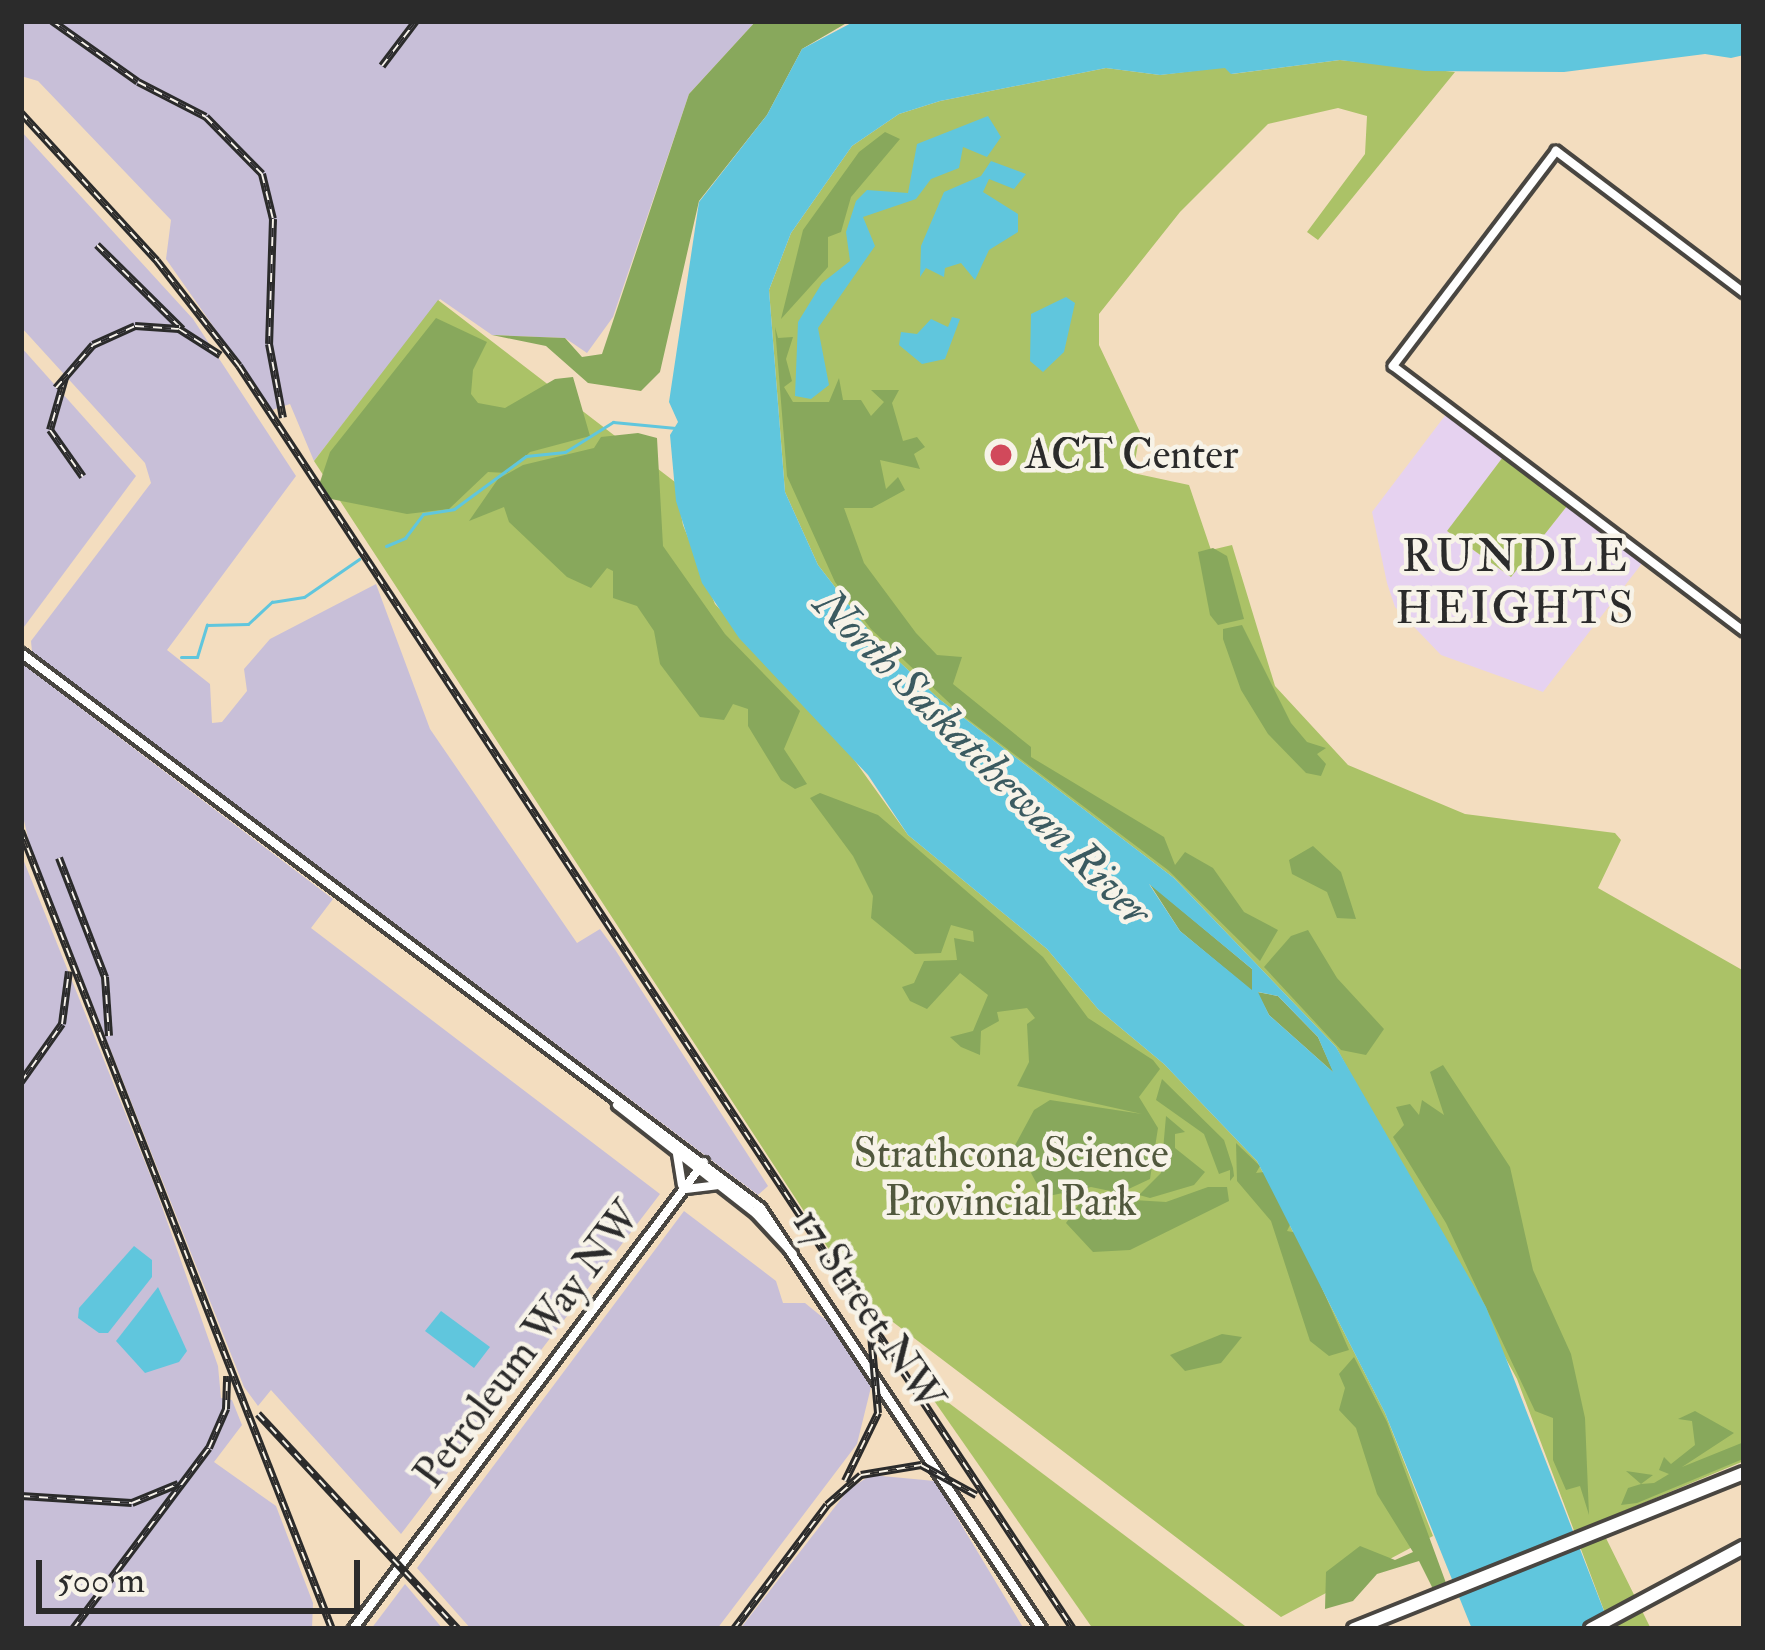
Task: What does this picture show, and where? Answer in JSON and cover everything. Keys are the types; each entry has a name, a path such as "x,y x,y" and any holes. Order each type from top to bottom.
{"highway":[{"path":"1354,1629 1744,1473"},
{"path":"1591,1629 1740,1550"}],"main road":[{"path":"1744,293 1556,151 1393,365 1744,631"},
{"name":"17 Street NW","path":"21,653 761,1208 817,1283 1042,1629"},
{"name":"17 Street NW","path":"586,1079 701,1165 817,1283"},
{"path":"675,1150 683,1167 680,1192"},
{"name":"Petroleum Way NW","path":"356,1626 701,1165"},
{"path":"680,1192 701,1182 724,1187"}],"shaded area":[{"path":"21,21 756,21 689,94 613,317 587,353 565,338 492,335 440,299 314,461 290,404 272,410 166,259 171,220 38,81 21,76"},
{"path":"21,131 193,319 296,476 167,650 210,684 212,723 222,722 247,691 244,669 270,639 376,584 430,729 577,943 600,929 616,951 768,1186 758,1195 32,652 31,641 151,483 145,463 21,327"},
{"path":"21,347 136,476 21,631"},
{"path":"1447,413 1503,457 1448,532 1511,577 1567,506 1643,562 1543,692 1441,655 1395,607 1372,512"},
{"path":"21,663 333,899 311,928 660,1194 401,1534 271,1390 258,1406 244,1387 30,846 21,808"},
{"path":"21,854 155,1187 218,1366 221,1398 232,1400 242,1425 214,1462 276,1506 313,1603 312,1629 21,1629"},
{"path":"684,1211 776,1281 783,1303 805,1303 832,1325 872,1383 857,1444 717,1629 471,1629 417,1568"},
{"path":"871,1475 935,1481 1024,1629 740,1629 848,1490"},
{"path":"405,1584 443,1629 371,1629"}],"green space":[{"path":"756,21 850,21 802,49 767,115 699,201 660,372 641,391 588,383 546,346 492,335 565,338 582,357 602,354 689,94"},
{"path":"1340,60 1455,72 1318,240 1307,232 1365,154 1367,116 1338,108 1268,124 1180,212 1099,314 1099,345 1140,432 1133,473 1189,485 1211,550 1232,545 1275,686 1348,765 1465,814 1615,833 1621,840 1598,888 1744,971 1744,1461 1598,1522 1651,1629 1611,1629 1517,1379 1336,1047 1174,878 939,699 876,640 818,565 785,492 769,290 791,233 852,146 899,114 940,101 1106,68 1160,75 1225,67 1232,74"},
{"path":"885,132 900,139 851,197 841,232 828,237 828,267 781,319 803,230 859,152"},
{"name":"Strathcona Science Provincial Park","path":"438,300 675,482 683,525 715,604 840,740 908,835 1047,949 1098,1009 1164,1064 1257,1161 1385,1413 1433,1536 1281,1617 860,1297 314,461"},
{"path":"436,318 487,342 473,370 471,394 478,403 505,408 555,379 573,377 590,436 530,452 507,473 488,472 449,509 407,514 331,499 320,482 330,452"},
{"path":"775,327 778,338 793,337 786,359 792,381 784,387 793,402 829,402 839,378 843,400 861,400 871,416 884,402 871,390 899,390 892,403 903,441 917,437 925,447 914,454 920,469 880,460 886,489 898,477 905,490 872,508 844,508 864,563 916,633 937,655 962,657 953,684 1031,747 1031,757 1164,837 1175,865 1185,852 1213,868 1244,912 1278,930 1260,961 1168,870 961,714 871,629 835,582 787,476"},
{"path":"638,433 657,438 663,546 725,634 800,711 784,749 807,784 795,789 781,780 748,726 748,709 733,704 724,720 700,717 660,664 654,631 637,606 613,598 613,571 607,568 591,588 567,577 509,522 504,507 469,521 498,479 523,465 594,448 601,437"},
{"path":"1503,457 1567,506 1511,577 1447,531"},
{"path":"1213,548 1227,556 1244,619 1218,625 1210,615 1198,552"},
{"path":"1242,625 1291,723 1307,742 1326,748 1317,754 1326,764 1321,776 1306,773 1268,734 1241,690 1223,629"},
{"path":"820,793 878,815 1043,957 1088,1018 1153,1060 1160,1069 1139,1097 1158,1128 1150,1179 1120,1193 1091,1187 1044,1197 1031,1173 1040,1158 1013,1149 1034,1110 1050,1100 1142,1114 1017,1086 1029,1062 1027,1024 1035,1018 1027,1008 997,1012 999,1021 981,1031 980,1055 961,1047 950,1037 973,1031 988,995 960,973 927,1009 910,1001 902,987 914,983 924,961 957,960 954,938 974,942 973,931 951,925 941,953 915,954 871,918 873,896 853,856 810,798"},
{"path":"1313,846 1341,872 1356,919 1337,918 1327,892 1292,874 1289,860"},
{"path":"1149,883 1252,969 1252,991 1180,931"},
{"path":"1308,930 1337,978 1384,1029 1366,1055 1341,1050 1264,967 1291,936"},
{"path":"1257,992 1278,996 1318,1037 1334,1073 1269,1015"},
{"path":"1443,1065 1510,1167 1533,1270 1571,1354 1585,1418 1589,1515 1580,1486 1566,1490 1553,1460 1553,1418 1535,1411 1446,1223 1393,1137 1404,1125 1396,1107 1410,1104 1419,1115 1422,1100 1444,1115 1430,1072"},
{"path":"1162,1079 1224,1140 1233,1168 1230,1181 1230,1170 1219,1174 1204,1134 1156,1100"},
{"path":"1166,1116 1185,1132 1175,1134 1175,1148 1205,1172 1194,1185 1150,1198 1139,1195 1161,1173"},
{"path":"1236,1143 1260,1166 1256,1173 1264,1172 1291,1223 1287,1231 1298,1233 1349,1350 1329,1356 1310,1341 1271,1221 1237,1181"},
{"path":"1208,1187 1227,1187 1229,1201 1130,1250 1093,1252 1066,1223 1084,1197 1166,1202"},
{"path":"1222,1334 1242,1337 1221,1363 1185,1371 1170,1355"},
{"path":"1354,1357 1387,1422 1446,1583 1433,1589 1419,1561 1377,1574 1353,1601 1325,1609 1326,1572 1360,1546 1395,1560 1413,1552 1377,1494 1356,1428 1339,1410 1345,1388 1339,1374"},
{"path":"921,1382 1249,1629 1093,1629"},
{"path":"1695,1411 1734,1433 1682,1467 1744,1442 1743,1459 1637,1503 1621,1505 1628,1488 1669,1474 1659,1470 1664,1457 1671,1464 1695,1445 1692,1421 1678,1419"},
{"path":"1626,1471 1653,1475 1641,1484"}],"water":[{"name":"North Saskatchewan River","path":"855,21 1744,21 1744,55 1731,58 1705,54 1564,72 1425,71 1340,60 1231,74 1225,68 1160,75 1106,68 940,101 899,114 852,146 791,233 769,290 785,492 818,565 876,640 939,699 1174,878 1336,1047 1486,1307 1611,1629 1472,1629 1385,1413 1257,1161 1164,1064 1098,1009 1047,949 908,835 868,775 739,638 702,583 676,501 670,435 678,422 669,402 699,202 767,115 802,49","holes":["1149,884 1252,969 1252,990 1180,931","1258,992 1278,996 1318,1037 1333,1072 1269,1015"]},
{"path":"988,116 1001,137 987,157 963,147 959,168 931,179 916,199 863,217 875,246 818,328 829,385 811,399 795,396 798,322 822,283 850,261 846,232 856,201 867,190 908,193 917,144"},
{"path":"991,161 1026,174 1014,189 989,179 983,192 1018,214 1018,232 989,250 975,280 961,263 945,268 944,277 926,268 920,277 921,246 944,192 981,176"},
{"path":"1066,297 1075,303 1064,352 1043,372 1030,361 1031,314"},
{"path":"952,317 960,319 945,359 922,364 899,345 901,332 917,334 931,319 948,327"},
{"path":"134,1246 152,1260 152,1277 108,1333 99,1333 78,1318 79,1308"},
{"path":"158,1287 187,1351 179,1362 145,1373 116,1341"},
{"path":"441,1311 490,1347 474,1368 425,1331"}],"waterway":[{"path":"386,546 405,538 423,514 454,509 526,456 565,452 613,422 676,428"},
{"path":"181,657 197,657 207,625 248,624 272,602 304,597 359,559"}],"railway":[{"path":"52,21 138,82 206,117 262,174 273,219 269,344 283,418"},
{"path":"382,66 416,21"},
{"path":"21,113 157,261 239,366 1073,1629"},
{"path":"97,245 182,329"},
{"path":"56,388 93,345 135,326 179,329 220,355"},
{"path":"65,378 50,430 83,477"},
{"path":"21,831 332,1629"},
{"path":"59,858 105,977 109,1036"},
{"path":"21,1082 62,1024 69,971"},
{"path":"845,1481 878,1413 871,1335"},
{"path":"73,1629 209,1448 226,1409 227,1376"},
{"path":"258,1414 458,1629"},
{"path":"734,1629 827,1505 861,1475 921,1465 976,1495"},
{"path":"21,1496 132,1503 178,1484"}],"place":[{"name":"ACT Center","path":"1001,455"}],"district":[{"name":"RUNDLE HEIGHTS","path":"1516,584"}]}
